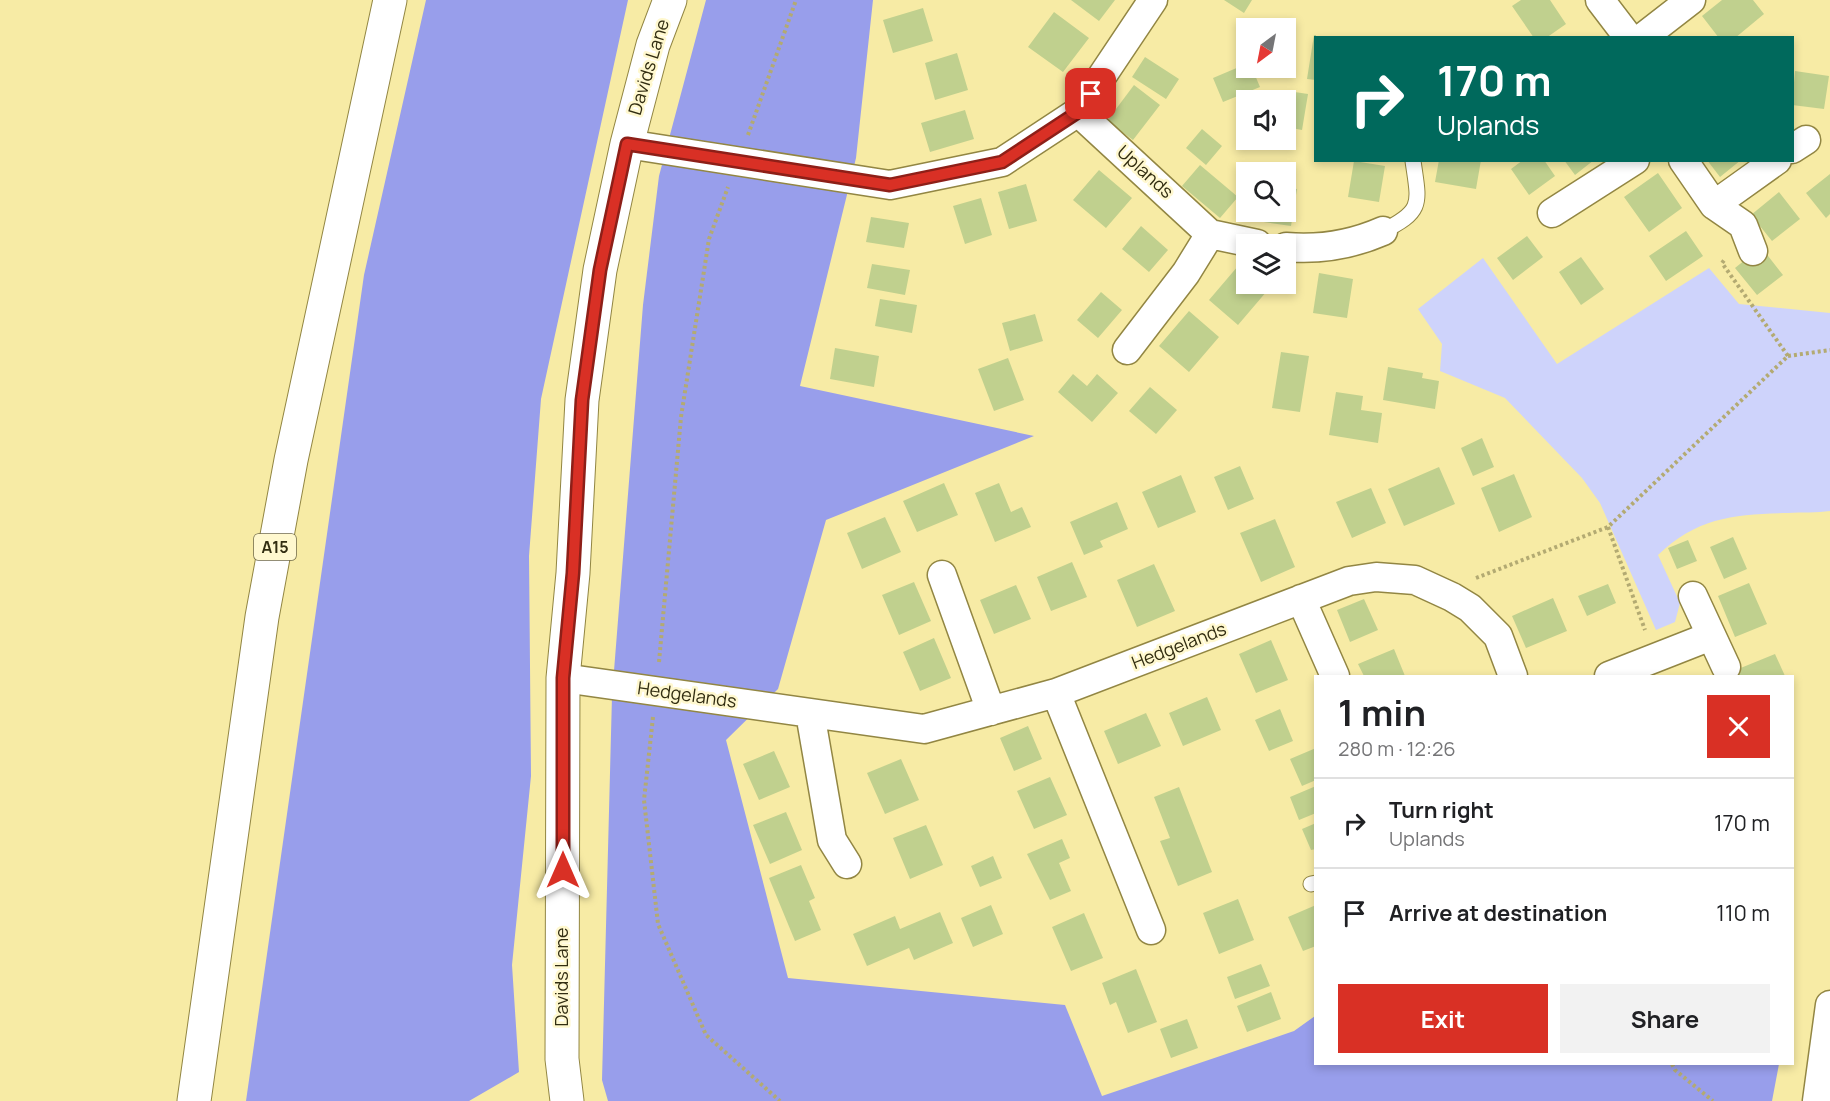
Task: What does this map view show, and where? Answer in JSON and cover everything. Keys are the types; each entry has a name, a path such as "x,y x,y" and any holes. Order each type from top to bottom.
{"main road":[{"name":"A15","path":"194,1101 262,617 293,448 390,0"},
{"name":"Davids Lane","path":"567,1101 562,1059 563,678 573,573 582,400 600,270 627,144 653,45 670,0"}],"street":[{"path":"627,144 890,185 1002,162 1078,112 1154,0"},
{"path":"1600,0 1627,36"},
{"path":"1645,36 1691,0"},
{"name":"Uplands","path":"1078,112 1210,234"},
{"path":"1552,213 1632,162"},
{"path":"1684,162 1714,205 1743,225 1753,251"},
{"path":"1714,205 1774,162"},
{"path":"1296,248 1355,244 1383,231"},
{"path":"1127,350 1186,273 1210,234 1236,240"},
{"path":"942,574 991,711"},
{"name":"Hedgelands","path":"563,678 924,729 1056,693 1349,581 1376,577 1415,580 1470,608 1498,636 1513,675"},
{"path":"1693,596 1726,667"},
{"path":"1302,599 1335,675"},
{"path":"1612,675 1711,636"},
{"path":"1056,693 1151,930"},
{"path":"810,712 832,840 847,864"},
{"path":"1817,1101 1830,1005"}],"lane":[{"path":"1383,231 1408,219 1419,199 1413,162"}],"path":[{"path":"780,1101 706,1035 658,924 644,800 683,406 709,239 796,0"},
{"path":"1743,225 1722,263 1788,356"},
{"path":"1452,597 1480,574 1608,527 1788,356 1830,350"},
{"path":"1608,527 1655,657"},
{"path":"1672,1065 1713,1101"}],"shaded area":[{"path":"426,0 628,0 541,399 529,556 531,776 512,965 519,1072 469,1101 246,1101 364,275"},
{"path":"706,0 873,0 856,158 800,386 1034,436 826,520 778,689 726,740 788,978 1065,1005 1102,1096 1294,1031 1314,1017 1314,1065 1779,1065 1772,1101 608,1101 602,1080 612,696 643,305 659,176"},
{"path":"1483,258 1557,364 1709,268 1739,304 1830,313 1830,511 1751,515 1718,520 1703,525 1673,542 1658,555 1680,603 1675,622 1656,630 1600,503 1582,478 1505,398 1440,371 1442,344 1418,309"}],"building":[{"path":"1071,0 1115,0 1099,21"},
{"path":"1224,0 1252,0 1244,13"},
{"path":"1521,0 1550,0 1566,24 1549,36 1533,36 1512,6"},
{"path":"1722,0 1753,0 1764,14 1737,36 1717,36 1702,16"},
{"path":"923,8 933,41 893,53 883,20"},
{"path":"1054,12 1089,38 1063,72 1028,47"},
{"path":"1314,35 1316,35 1314,36 1314,80 1307,79"},
{"path":"957,53 968,90 935,100 925,63"},
{"path":"1145,57 1179,79 1166,99 1132,77"},
{"path":"1236,68 1236,78 1256,78 1260,87 1253,90 1236,90 1236,97 1223,102 1213,78"},
{"path":"1795,71 1829,76 1824,109 1794,105"},
{"path":"1134,85 1160,105 1133,140 1107,121"},
{"path":"1296,92 1308,94 1302,130 1296,129"},
{"path":"965,110 974,139 930,152 921,123"},
{"path":"1202,129 1222,146 1206,165 1186,148"},
{"path":"1354,162 1385,166 1379,202 1348,197"},
{"path":"1439,162 1481,162 1476,189 1435,182"},
{"path":"1520,162 1545,162 1555,176 1529,195 1511,169"},
{"path":"1565,162 1591,162 1575,175"},
{"path":"1709,162 1739,162 1720,177"},
{"path":"1200,165 1236,195 1236,199 1220,218 1182,186"},
{"path":"1099,170 1132,198 1106,228 1073,200"},
{"path":"1658,173 1682,208 1649,232 1624,197"},
{"path":"1830,174 1830,214 1826,218 1806,193"},
{"path":"1026,184 1037,221 1009,229 998,192"},
{"path":"1779,192 1800,219 1772,241 1751,215"},
{"path":"981,198 992,235 965,244 953,206"},
{"path":"871,217 909,223 904,248 866,242"},
{"path":"1264,222 1292,222 1291,226"},
{"path":"1141,226 1168,250 1149,272 1122,249"},
{"path":"1686,231 1703,256 1666,281 1649,256"},
{"path":"1527,236 1543,257 1513,280 1497,258"},
{"path":"1761,247 1783,275 1757,295 1735,268"},
{"path":"1581,257 1604,289 1581,305 1559,272"},
{"path":"872,264 910,270 905,295 867,288"},
{"path":"1236,268 1236,294 1264,294 1238,325 1209,300"},
{"path":"1319,273 1353,279 1347,318 1313,313"},
{"path":"1101,292 1122,310 1098,338 1077,320"},
{"path":"880,299 917,305 912,333 875,326"},
{"path":"1189,311 1219,337 1189,372 1159,346"},
{"path":"1035,314 1043,341 1010,351 1002,323"},
{"path":"835,348 879,356 874,387 830,379"},
{"path":"1281,352 1309,356 1300,412 1272,408"},
{"path":"1008,358 1024,400 994,411 978,369"},
{"path":"1388,367 1423,373 1422,378 1439,381 1435,409 1383,400"},
{"path":"1073,374 1087,386 1097,374 1118,393 1092,422 1058,392"},
{"path":"1150,387 1177,410 1156,434 1129,411"},
{"path":"1336,392 1363,396 1361,410 1382,413 1378,443 1329,435"},
{"path":"1482,438 1494,467 1473,476 1461,448"},
{"path":"1240,466 1254,499 1228,510 1214,477"},
{"path":"1439,467 1455,504 1404,526 1388,489"},
{"path":"1514,474 1532,517 1499,532 1481,488"},
{"path":"1181,475 1196,512 1158,528 1142,492"},
{"path":"944,483 958,515 917,532 903,501"},
{"path":"999,483 1011,512 1022,507 1031,527 995,542 975,493"},
{"path":"1371,488 1386,523 1352,538 1336,502"},
{"path":"1117,502 1128,529 1100,541 1103,547 1084,555 1070,522"},
{"path":"885,517 901,552 862,569 847,533"},
{"path":"1275,519 1295,567 1261,582 1240,533"},
{"path":"1733,537 1747,569 1724,579 1710,547"},
{"path":"1688,540 1697,561 1677,569 1668,548"},
{"path":"1072,562 1087,597 1051,611 1037,577"},
{"path":"1154,564 1175,611 1137,627 1117,580"},
{"path":"914,582 931,621 899,635 882,595"},
{"path":"1749,583 1767,624 1735,637 1718,596"},
{"path":"1608,584 1616,603 1587,616 1578,596"},
{"path":"1016,585 1031,619 994,634 980,600"},
{"path":"1553,598 1567,631 1526,648 1512,616"},
{"path":"1364,599 1378,630 1350,642 1337,610"},
{"path":"934,638 951,678 920,691 903,652"},
{"path":"1271,640 1288,680 1256,693 1239,654"},
{"path":"1394,649 1405,675 1364,675 1358,664"},
{"path":"1775,654 1785,675 1723,675"},
{"path":"1207,697 1221,730 1183,746 1169,713"},
{"path":"1280,709 1293,741 1269,751 1255,720"},
{"path":"1146,713 1161,746 1118,764 1104,731"},
{"path":"1028,726 1042,759 1014,771 1000,738"},
{"path":"1314,749 1314,781 1302,786 1290,759"},
{"path":"774,751 790,787 759,800 743,764"},
{"path":"901,759 919,800 885,814 867,773"},
{"path":"1050,777 1067,815 1034,829 1017,791"},
{"path":"1179,787 1212,872 1178,886 1160,841 1170,838 1154,797"},
{"path":"1314,787 1314,814 1299,820 1290,797"},
{"path":"786,812 802,850 770,864 753,825"},
{"path":"1314,824 1314,849 1311,850 1302,829"},
{"path":"926,825 943,865 910,879 893,838"},
{"path":"1062,839 1070,858 1059,863 1071,891 1050,900 1027,854"},
{"path":"993,856 1002,878 980,887 971,866"},
{"path":"801,865 815,898 809,901 821,930 795,941 769,878"},
{"path":"1238,899 1254,940 1219,954 1203,913"},
{"path":"991,905 1003,934 973,947 961,918"},
{"path":"1314,906 1314,947 1303,951 1288,917"},
{"path":"940,912 953,943 914,960 909,948 867,966 853,934 895,916 900,929"},
{"path":"1084,913 1103,958 1071,971 1052,927"},
{"path":"1261,964 1270,986 1235,999 1227,977"},
{"path":"1136,969 1157,1022 1128,1033 1116,1002 1110,1005 1102,983"},
{"path":"1271,992 1281,1019 1247,1032 1237,1006"},
{"path":"1187,1019 1198,1048 1171,1058 1160,1029"}],"route":[{"path":"563,870 563,678 573,573 582,400 600,270 627,144 890,185 1002,162 1078,112 1091,94"}]}
